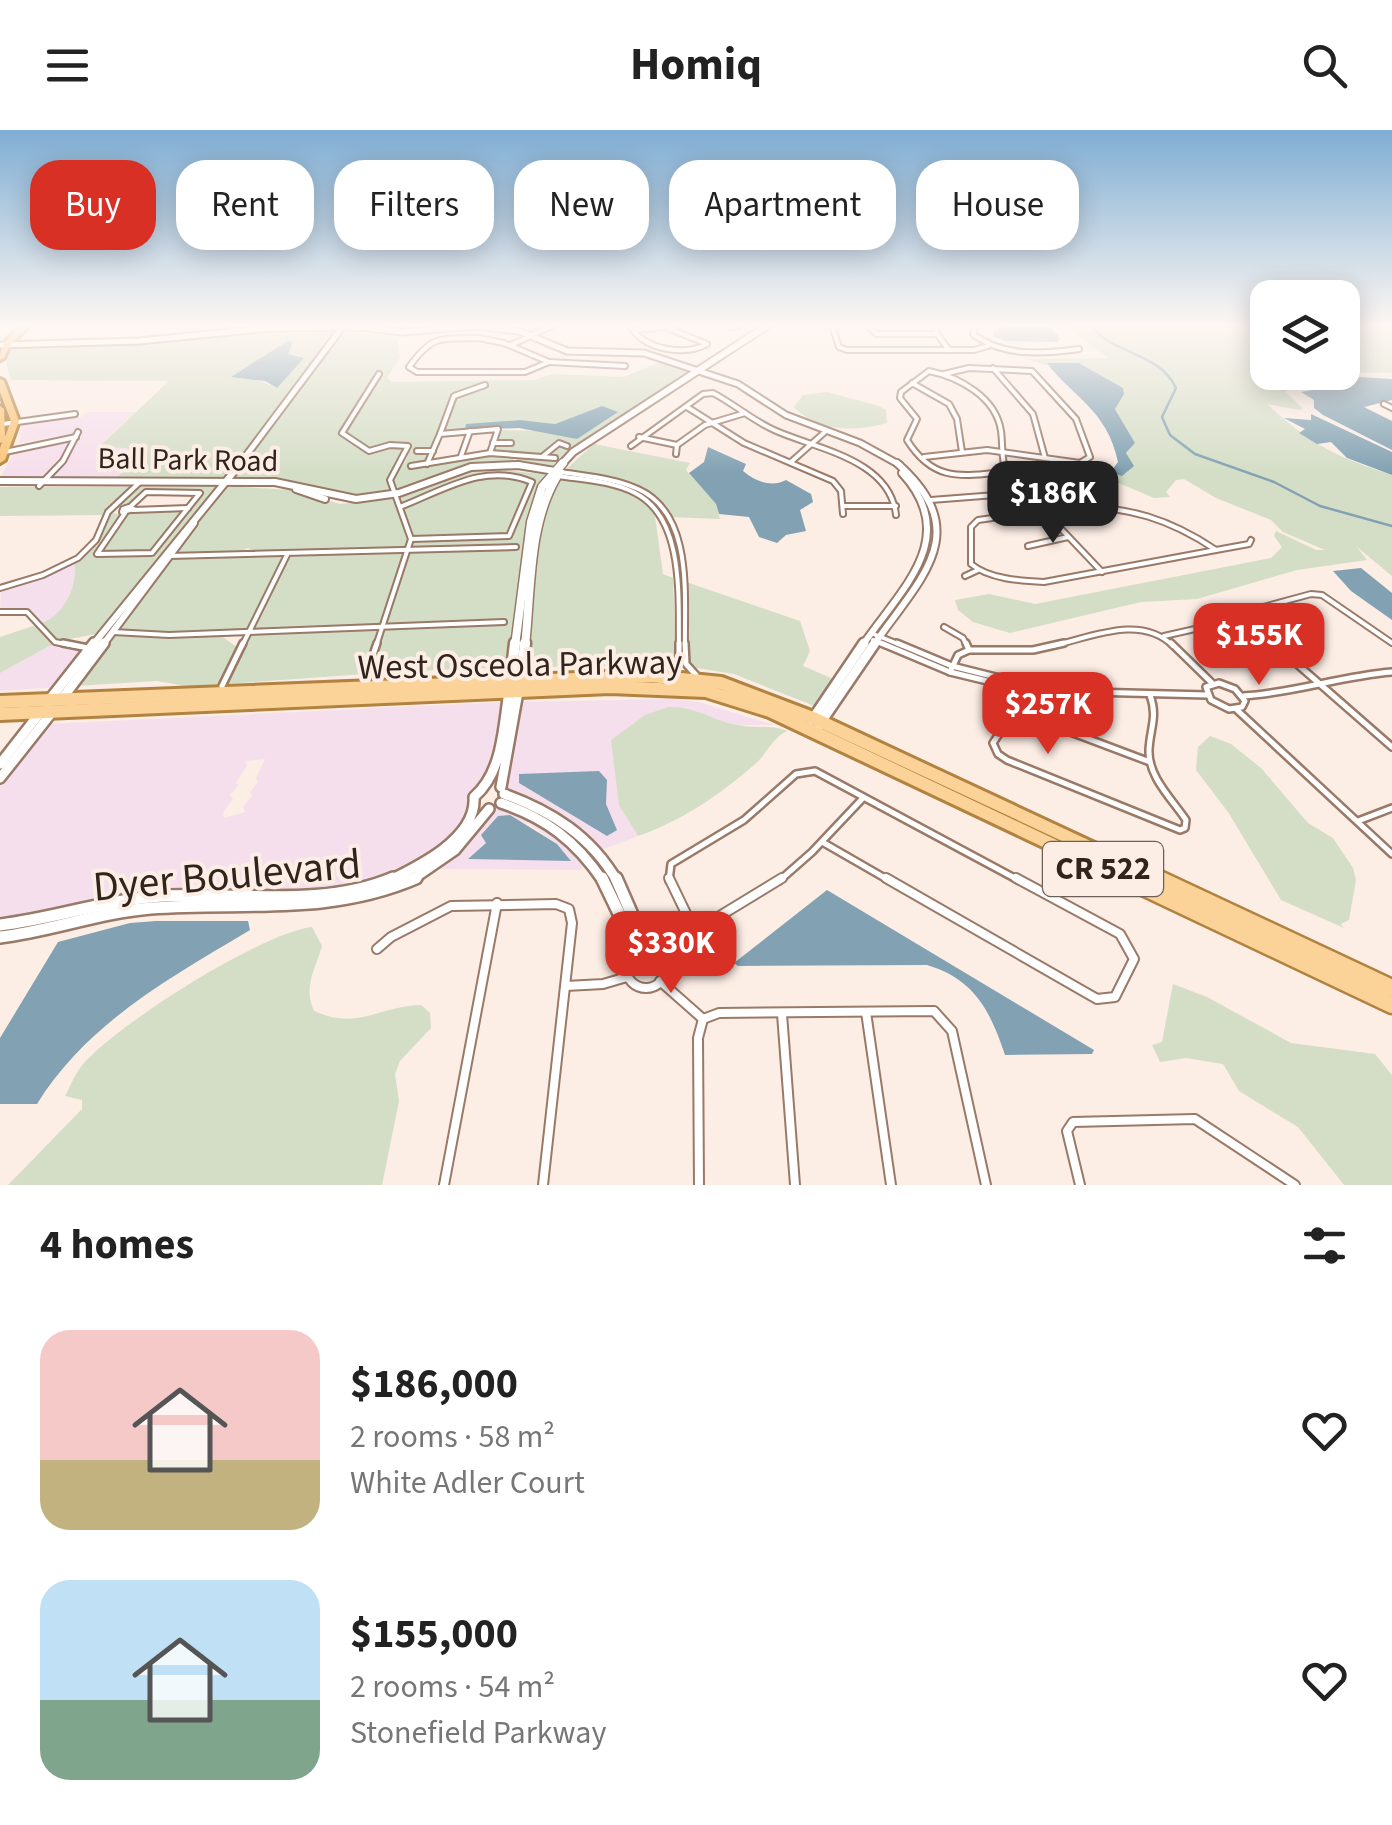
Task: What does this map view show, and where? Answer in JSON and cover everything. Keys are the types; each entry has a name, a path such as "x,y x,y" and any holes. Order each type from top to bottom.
{"highway":[{"path":"0,382 15,422 4,448"},
{"path":"0,408 4,448"}],"main road":[{"path":"515,686 528,615 530,531 538,497 556,473 591,444 695,374"},
{"path":"515,686 542,508 556,473"},
{"name":"West Osceola Parkway","path":"0,702 51,706 669,676 707,680 752,692 1392,1005"},
{"name":"West Osceola Parkway","path":"0,714 51,706 380,686 653,686 692,690 749,703 814,725 1392,988"}],"street":[{"path":"0,764 51,706 309,374"},
{"path":"353,687 366,676 410,539 390,480 404,460 408,446 390,445 369,451 343,437 342,432 379,374"},
{"path":"704,374 733,386 784,418 885,461 927,500 937,518 937,544 814,725"},
{"path":"921,374 900,394 917,420 907,440 923,458 950,477 1006,472"},
{"path":"944,374 989,405 999,424 999,452 1018,489"},
{"path":"998,374 1036,415 1045,458"},
{"path":"923,458 999,452 1084,463 1090,457 1084,430 1073,411 1035,374"},
{"path":"912,383 934,392 951,407 962,452"},
{"path":"427,466 454,396 485,385"},
{"path":"631,446 638,437 708,392 772,429 864,468 888,490 896,515"},
{"path":"1384,404 1392,408"},
{"path":"685,406 744,443 835,483 845,506 843,514"},
{"path":"638,437 677,445 713,422 745,413"},
{"path":"3,424 75,414"},
{"path":"440,434 498,429 490,453"},
{"path":"460,457 470,431"},
{"path":"4,448 77,435 63,461 42,484"},
{"path":"790,462 821,435"},
{"path":"4,448 31,443"},
{"path":"494,444 511,443"},
{"path":"543,456 559,444 567,446"},
{"path":"676,454 677,445"},
{"path":"417,451 433,451"},
{"path":"411,466 490,453 554,458"},
{"path":"511,466 519,453"},
{"name":"Ball Park Road","path":"0,484 225,483 294,489 341,503 394,496 471,466 511,466 605,483 648,497"},
{"path":"400,506 477,476 503,474 532,482 510,536 410,539"},
{"path":"0,588 43,575 78,558 98,538 110,511 139,484"},
{"path":"927,500 1032,489 1028,495 1102,572"},
{"path":"123,511 97,554 152,553 200,493 146,492 132,508"},
{"path":"648,497 674,556 679,659 676,672 669,676"},
{"path":"648,497 662,507 682,556 686,664 707,680"},
{"path":"978,570 970,559 974,523 1095,504 1136,510 1179,526 1217,552"},
{"path":"845,506 896,506"},
{"path":"110,511 188,508"},
{"path":"1028,546 1068,537"},
{"path":"965,576 978,570 1033,583 1217,552 1249,544 1251,540"},
{"path":"167,556 516,546"},
{"path":"222,686 287,555"},
{"path":"1392,643 1320,592 1247,615 1316,683 1392,746"},
{"path":"0,612 27,612 55,642 91,648"},
{"path":"0,778 91,648 108,632 169,635 504,622"},
{"path":"944,627 963,638 969,650"},
{"path":"951,669 958,655 969,650 1033,650 1142,627 1163,636 1212,683 1231,686 1243,696 1244,704 1236,709"},
{"path":"1163,636 1195,629"},
{"path":"874,637 987,680 1089,692 1207,695"},
{"path":"1243,696 1277,694 1350,675 1392,672"},
{"path":"366,676 380,686"},
{"path":"1212,683 1206,687 1207,695 1218,705 1236,709 1392,854"},
{"path":"515,686 488,785 580,846 600,872 642,950 659,954 757,896 824,843 862,798"},
{"path":"476,805 489,809 502,795 515,686"},
{"path":"1150,695 1158,721 1148,754 1186,820 1186,828 1180,830 1007,760 993,744 1010,716 1020,713 1150,762"},
{"path":"694,930 668,883 671,864 744,820 796,774 814,771 1120,934 1134,959 1115,997 1097,999 824,843"},
{"name":"Dyer Boulevard","path":"0,925 124,900 171,895 322,896 381,884 407,874 447,846 473,816 478,790 488,785"},
{"path":"1358,821 1392,808"},
{"name":"Dyer Boulevard","path":"0,937 116,912 163,907 316,907 358,902 398,888 438,866 465,841 489,809"},
{"path":"163,907 171,895"},
{"path":"444,1185 497,904"},
{"path":"377,949 390,937 451,906 556,904 569,909 572,923 544,1185"},
{"path":"18,936 24,923"},
{"path":"642,950 626,965 628,977 638,987 654,986 660,981 666,967 659,954"},
{"path":"566,986 602,984 628,977"},
{"path":"660,981 703,1019"},
{"path":"703,1019 719,1013 934,1011 952,1031 986,1185"},
{"path":"866,1012 891,1185"},
{"path":"782,1013 795,1185"},
{"path":"699,1185 698,1038 703,1019"},
{"path":"1080,1185 1066,1131 1073,1122 1195,1119 1295,1185"}],"shaded area":[{"path":"87,412 135,412 100,446 127,448 136,458 116,479 49,479 65,461 79,432 19,443 24,421 82,417"},
{"path":"73,438 61,461 45,479 0,478 17,447"},
{"path":"74,562 77,574 67,604 50,620 42,623 26,609 0,610 1,589"},
{"path":"53,644 87,650 59,687 0,691 0,673"},
{"path":"504,702 494,763 470,815 445,844 406,871 359,888 0,922 0,782 45,724","holes":["265,759 252,796 243,807 245,812 224,818 223,813 233,799 230,795 247,766 245,761"]},
{"path":"519,702 699,702 774,725 736,725 614,762 627,818 638,836 601,850 571,821 507,792 504,786"},
{"path":"501,806 534,817 588,862 580,870 437,869 460,850 491,811","holes":["498,816 530,824 557,844 570,860 469,858 487,843 482,835"]}],"green space":[{"path":"9,374 236,374 232,377 253,378 277,388 288,374 306,374 227,480 116,479 135,457 127,448 99,447 169,381 11,380"},
{"path":"309,374 389,374 387,378 392,382 535,380 551,374 690,374 585,441 553,470 514,464 520,454 546,456 560,443 542,455 492,452 500,430 548,431 577,439 602,406 555,424 520,420 466,425 465,430 441,433 432,450 415,450 431,452 425,464 409,466 516,454 511,463 470,466 395,493 392,480 406,460 410,446 391,444 370,450 340,433 367,452 407,447 389,480 391,494 356,498 308,487 230,480"},
{"path":"1099,374 1250,374 1250,390 1290,390 1285,391 1303,409 1267,404 1325,448 1392,475 1392,576 1357,547 1367,560 1297,570 1197,599 1141,602 1010,633 973,622 958,610 955,600 989,594 1035,604 1271,558 1282,547 1274,536 1276,531 1316,550 1325,550 1184,479 1176,480 1166,492 1170,497 1154,498 1114,481 1111,475 1122,476 1126,454 1135,443 1115,409 1123,388"},
{"path":"827,392 879,406 886,410 887,423 837,428 814,421 794,407 803,395"},
{"path":"594,444 690,463 686,470 716,504 720,519 669,517 661,504 637,488 563,472"},
{"path":"490,468 549,475 536,497 512,667 369,673 384,628 506,623 385,625 409,552 517,548 410,549 412,540 511,536 534,481 531,478 477,475 402,504 401,497 458,474"},
{"path":"503,476 530,482 509,534 413,537 403,506 453,484"},
{"path":"558,477 626,491 654,509 663,574 673,578 676,666 526,667 541,522"},
{"path":"222,486 77,677 108,632 58,641 42,623 57,613 68,598 74,562 98,540 109,513 122,514 95,555 148,555 156,551 202,492 147,491 130,505 113,508 138,487"},
{"path":"225,486 292,490 340,504 397,498 401,519 409,533 406,549 259,553 248,548 232,555 173,555"},
{"path":"0,487 134,487 104,515 0,516"},
{"path":"185,509 151,552 100,553 126,514"},
{"path":"405,552 381,625 252,630 288,556"},
{"path":"171,557 284,557 247,630 117,630"},
{"path":"686,582 800,621 810,651 803,666 836,680 817,707 734,674 690,667"},
{"path":"36,625 53,644 0,673 0,637"},
{"path":"380,629 365,674 225,684 250,634"},
{"path":"114,634 220,635 238,648 220,685 185,686 157,681 75,686"},
{"path":"668,707 738,725 787,731 754,765 713,797 670,823 638,836 619,805 611,740 645,715"},
{"path":"1210,736 1231,744 1261,768 1308,823 1333,838 1353,868 1356,880 1349,920 1341,924 1344,928 1281,900 1228,812 1196,770 1198,747"},
{"path":"312,927 322,946 310,986 314,1011 343,1019 421,1005 430,1013 431,1028 400,1061 395,1074 399,1101 382,1185 8,1185 82,1109 82,1100 65,1096 80,1068 97,1051 154,1007 225,963 289,933"},
{"path":"1173,984 1207,997 1291,1043 1375,1054 1392,1075 1392,1185 1344,1185 1298,1127 1239,1091 1223,1064 1186,1058 1160,1062 1152,1045 1162,1042"}],"water":[{"path":"289,374 277,388 265,381 231,377"},
{"path":"1099,374 1123,388 1124,394 1115,409 1135,443 1126,453 1134,466 1122,476 1110,473 1118,462 1106,429 1057,375"},
{"path":"1360,377 1392,379 1392,400 1364,407 1392,421 1392,450 1323,415 1314,408 1314,400 1301,392 1360,390"},
{"path":"602,406 618,412 577,439 519,428 465,430 466,424 520,420 555,424"},
{"path":"1311,414 1392,452 1392,475 1347,458 1331,442 1317,444 1299,433 1305,429 1284,418 1311,420"},
{"path":"708,447 746,464 743,471 758,480 786,480 811,494 813,502 800,510 806,531 786,535 777,543 759,537 749,517 719,514 716,504 689,473 704,462"},
{"path":"1361,568 1392,593 1392,620 1351,591 1333,571"},
{"path":"599,771 607,780 606,804 617,830 607,836 519,783 519,774"},
{"path":"510,815 557,844 571,861 468,859 486,843 481,835 498,816"},
{"path":"827,890 1094,1050 1092,1054 1005,1055 978,998 957,979 927,965 734,963"},
{"path":"248,921 250,930 161,985 106,1026 58,1075 37,1104 0,1104 0,1038 58,942 130,923"}],"waterway":[{"path":"1166,374 1176,388 1162,417 1170,435 1195,454 1274,482 1320,506 1392,526"}]}
